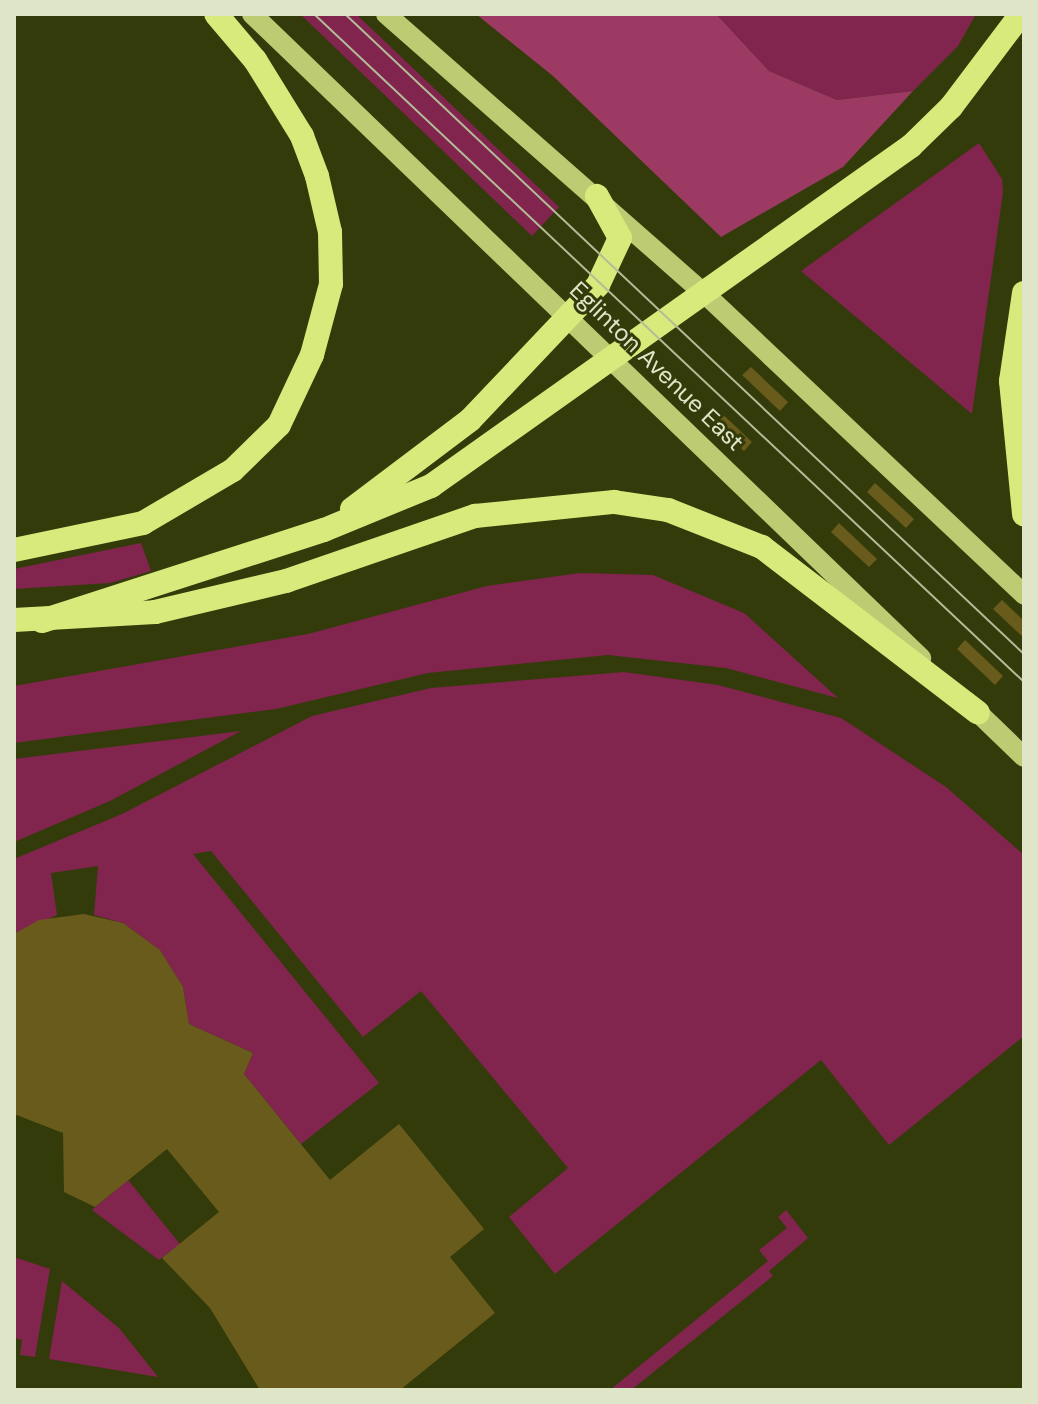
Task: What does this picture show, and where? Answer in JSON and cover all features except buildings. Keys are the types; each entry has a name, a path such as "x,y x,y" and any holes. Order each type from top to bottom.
{"highway":[{"path":"14,550 143,523 233,470 279,425 312,355 331,284 330,232 317,176 286,110 216,14"},
{"path":"42,621 324,530 431,486 911,146 951,107 1021,14"},
{"path":"324,530 470,420 570,316 618,255 616,221 597,196"},
{"path":"1024,293 1011,381 1024,514"},
{"path":"14,620 42,621 155,612 286,581 475,516 614,502 668,510 762,547 978,713"}],"main road":[{"name":"Eglinton Avenue East","path":"252,14 570,316 1024,757"},
{"path":"386,14 704,293 1024,595"}],"shaded area":[{"path":"300,14 356,14 559,207 532,236"},
{"path":"476,14 716,14 769,71 837,100 913,91 843,167 721,237 553,76"},
{"path":"716,14 976,14 958,46 913,91 837,100 769,71"},
{"path":"979,143 1002,179 1003,192 972,414 801,271"},
{"path":"141,543 151,571 110,583 14,589 14,569"},
{"path":"580,573 653,575 744,613 838,698 726,668 608,655 428,673 276,709 14,743 14,686 308,634 487,586"},
{"path":"624,672 718,685 841,718 946,787 1024,855 1024,1036 889,1145 821,1060 555,1274 509,1217 568,1168 421,991 363,1037 211,851 193,854 379,1083 301,1144 244,1074 253,1053 189,1024 183,987 160,950 123,923 94,915 98,866 51,873 57,915 14,934 14,859 122,814 312,716 431,688"},
{"path":"241,731 110,801 14,842 14,759"},
{"path":"128,1180 180,1244 159,1260 92,1210"},
{"path":"786,1210 808,1238 769,1271 773,1276 631,1390 610,1390 768,1261 759,1250 787,1228 778,1217"},
{"path":"14,1257 50,1269 35,1357 20,1355 22,1340 14,1338"},
{"path":"62,1281 119,1328 158,1377 49,1359"}],"tram line":[{"path":"314,14 1024,682"},
{"path":"345,14 1024,654"}]}
